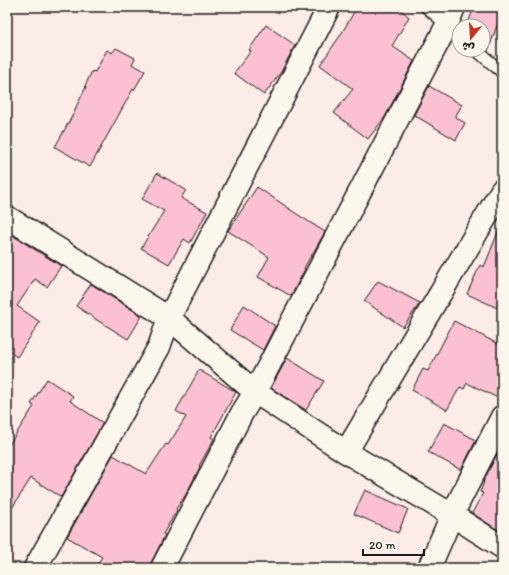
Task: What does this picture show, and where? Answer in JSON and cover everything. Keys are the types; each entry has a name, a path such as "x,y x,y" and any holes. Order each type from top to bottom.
{"street":[{"path":"35,568 159,347 169,318 329,7"},
{"path":"162,568 242,413 256,392 451,26"},
{"path":"346,452 502,190"},
{"path":"7,217 169,318 256,392 346,452 452,515 502,547"},
{"path":"429,568 452,515 502,417"}],"lane":[{"path":"426,7 451,21"},
{"path":"485,58 502,72"}],"building":[{"path":"357,7 398,7 409,17 392,46 414,61 385,117 368,139 334,113 353,89 320,65 340,36"},
{"path":"474,7 502,7 502,12 491,43 491,18 470,18"},
{"path":"266,25 295,45 281,72 264,95 234,73 251,51 249,50"},
{"path":"116,48 135,58 132,64 145,71 134,90 133,89 90,167 55,147 76,109 92,71 95,72 107,50 112,53"},
{"path":"429,86 462,105 455,117 465,123 456,140 414,115"},
{"path":"157,173 186,190 181,198 207,212 190,243 184,239 169,264 141,248 164,211 142,199"},
{"path":"257,187 325,232 304,268 305,269 291,296 258,277 269,257 228,231"},
{"path":"501,225 502,310 467,294 480,265 484,267"},
{"path":"7,232 61,266 47,287 35,279 17,306 40,322 17,357 7,350"},
{"path":"378,281 420,303 403,327 364,301"},
{"path":"91,284 142,316 128,339 76,306"},
{"path":"244,305 275,326 263,350 230,330"},
{"path":"454,321 502,346 502,400 467,383 464,389 460,387 447,410 412,390 423,369 428,371"},
{"path":"287,358 324,381 306,410 271,388"},
{"path":"199,370 236,392 211,437 214,439 185,496 176,509 177,510 163,534 165,535 151,563 148,568 95,568 102,557 67,537 113,455 146,474 166,444 168,445 186,417 176,411"},
{"path":"47,379 73,396 70,401 103,423 61,497 31,478 7,516 7,448 34,406 31,404"},
{"path":"444,423 476,440 461,470 428,452"},
{"path":"498,452 502,454 502,523 498,530 472,513 483,493 480,492 483,482"},
{"path":"365,490 408,509 398,533 354,514"}]}
